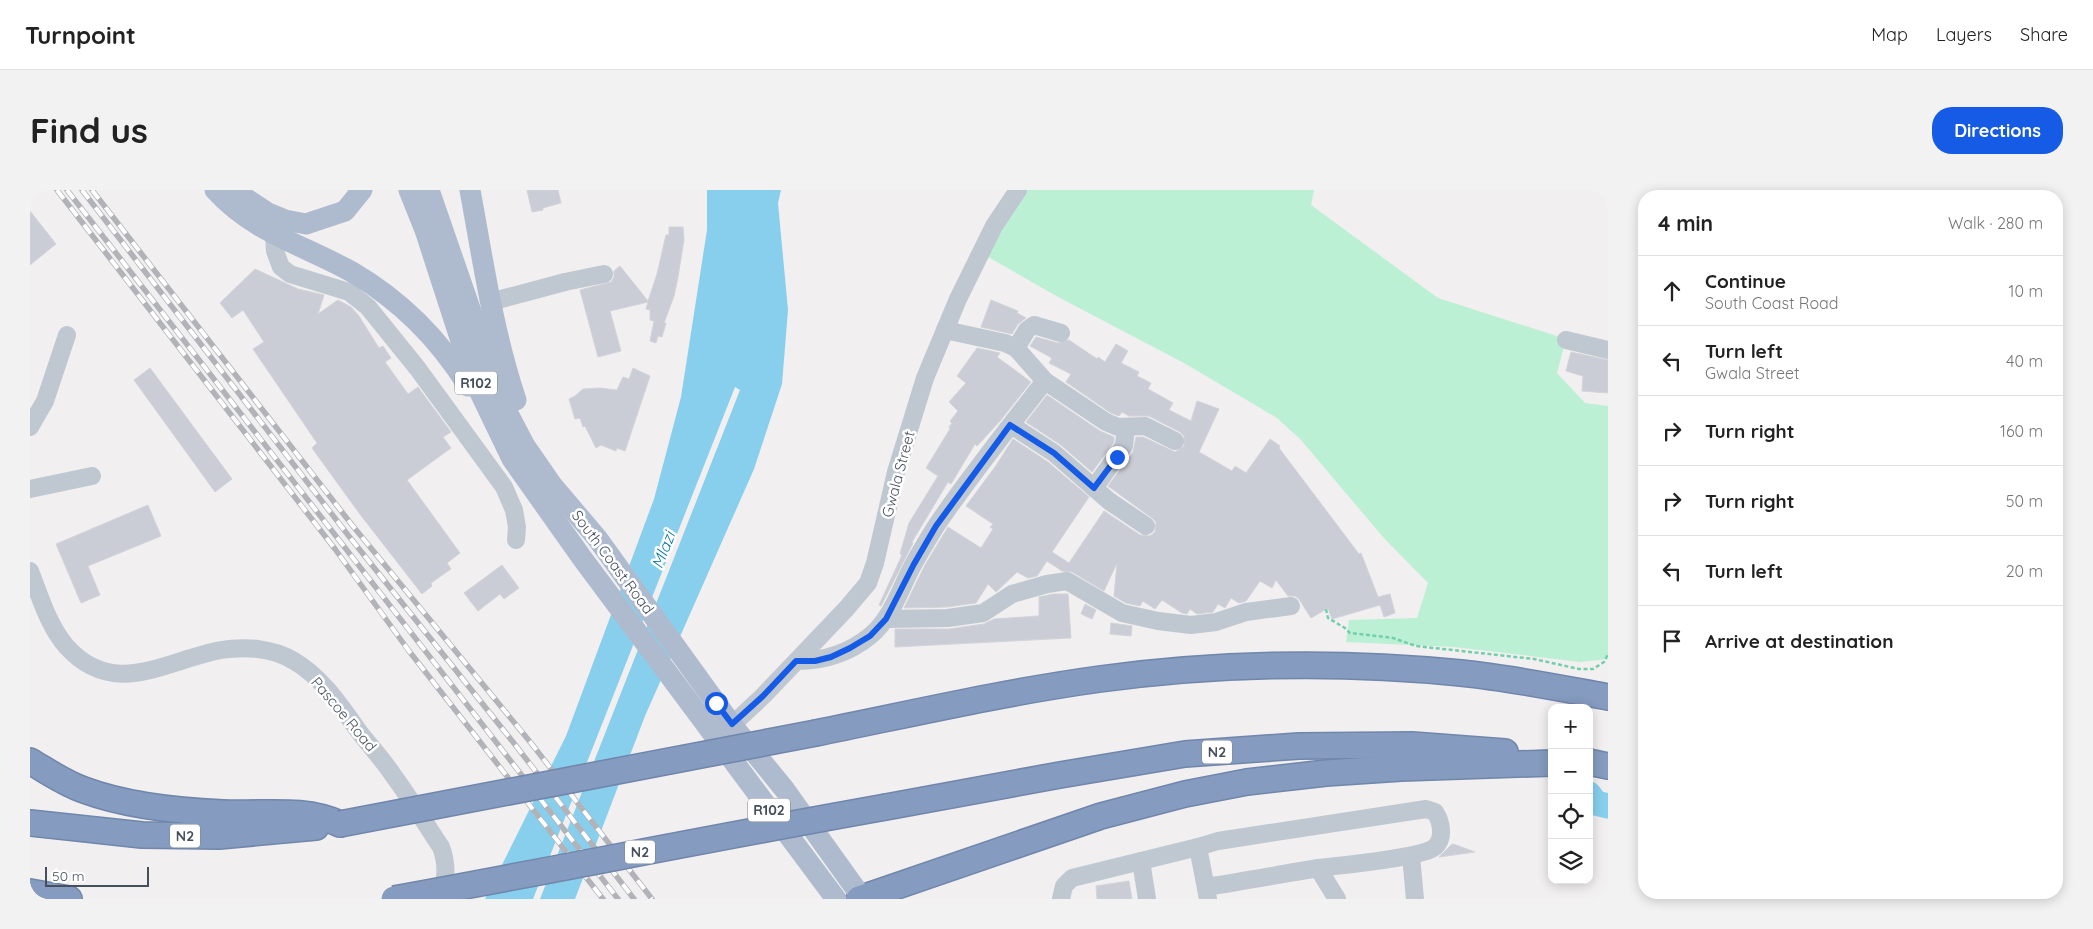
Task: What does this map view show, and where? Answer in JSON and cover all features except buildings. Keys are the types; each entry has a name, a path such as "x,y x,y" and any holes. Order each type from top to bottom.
{"highway":[{"name":"N2","path":"30,823 142,835 219,836 278,832 340,824 816,733 982,699 1100,679 1191,670 1250,667 1381,667 1452,673 1544,685 1608,697"},
{"name":"N2","path":"394,899 580,866 688,842 1060,774 1185,754 1299,746 1412,745 1548,758"},
{"path":"30,761 57,778 83,790 135,803 187,811 319,815 340,824"},
{"path":"862,898 1100,816 1184,794 1247,782 1326,773 1401,768 1548,763"},
{"path":"1593,763 1608,766"},
{"path":"906,899 931,874"},
{"path":"30,892 69,899"}],"main road":[{"path":"215,190 223,199 254,224 352,272 395,301 428,332 452,362 512,459"},
{"path":"233,190 268,213 285,220 306,224 345,211 362,190"},
{"name":"South Coast Road","path":"409,190 425,230 473,378 512,459 582,558 836,899"},
{"name":"South Coast Road","path":"428,190 503,404 525,446 552,485 596,538 716,703 785,790 862,898"},
{"path":"470,190 490,302 503,361 529,436 572,500 580,517"}],"street":[{"name":"Gwala Street","path":"732,724 763,696 868,583 875,563 899,462 925,378 958,299 994,226 1018,190"},
{"path":"274,235 275,252 281,267 290,274 349,292 368,307 418,369 504,487 514,510 517,526 516,540"},
{"path":"490,302 565,282 604,274"},
{"path":"1016,348 1027,330 1034,325 1061,333"},
{"path":"945,330 1005,342 1016,348 1045,381 1106,422 1118,427 1145,426 1175,441"},
{"path":"30,426 45,401 67,335"},
{"path":"1566,340 1608,350"},
{"path":"796,661 815,661 831,657 870,636 886,619 936,526 1010,425 1045,381"},
{"path":"1010,425 1054,453 1094,488 1146,526"},
{"path":"1094,488 1124,446 1126,426"},
{"path":"30,489 92,476"},
{"name":"Pascoe Road","path":"30,571 52,625 79,658 94,667 132,675 149,672 220,650 242,648 266,650 294,661 319,681 393,774 442,847 446,863 446,875 439,899"},
{"path":"886,619 948,618 983,613 1012,594 1047,584 1067,581 1122,612 1158,621 1191,625 1216,622 1246,612 1291,606"},
{"path":"1061,899 1064,886 1072,878 1218,841 1426,809 1435,812 1441,828 1440,839 1435,847 1411,856 1318,868 1207,893 1198,847"},
{"path":"1411,856 1415,899"},
{"path":"1141,861 1147,899"},
{"path":"1318,868 1336,899"}],"path":[{"path":"1326,609 1328,618 1350,633 1393,638 1416,646 1534,659 1587,670 1600,665 1608,654"}],"green space":[{"path":"1019,190 1314,190 1311,205 1438,298 1566,339 1557,373 1585,403 1608,406 1608,659 1580,662 1454,647 1346,642 1349,620 1417,618 1428,583 1383,537 1301,440 1277,418 1184,363 1060,298 981,253"}],"water":[{"name":"Mlazi","path":"707,190 781,190 778,203 788,310 782,384 754,469 645,716 575,899 540,899 740,390 735,387 533,899 485,899 566,736 654,499 681,397 707,230"}],"waterway":[{"path":"1593,799 1596,803 1608,806"}],"railway":[{"path":"57,190 335,549 409,651 603,899"},
{"path":"67,190 618,899"},
{"path":"82,190 348,535 513,742 634,899"},
{"path":"92,190 352,525 531,743 652,899"}],"route":[{"path":"716,703 732,724 763,696 796,661 815,661 831,657 870,636 886,619 936,526 1010,425 1054,453 1094,488 1117,457"}]}
